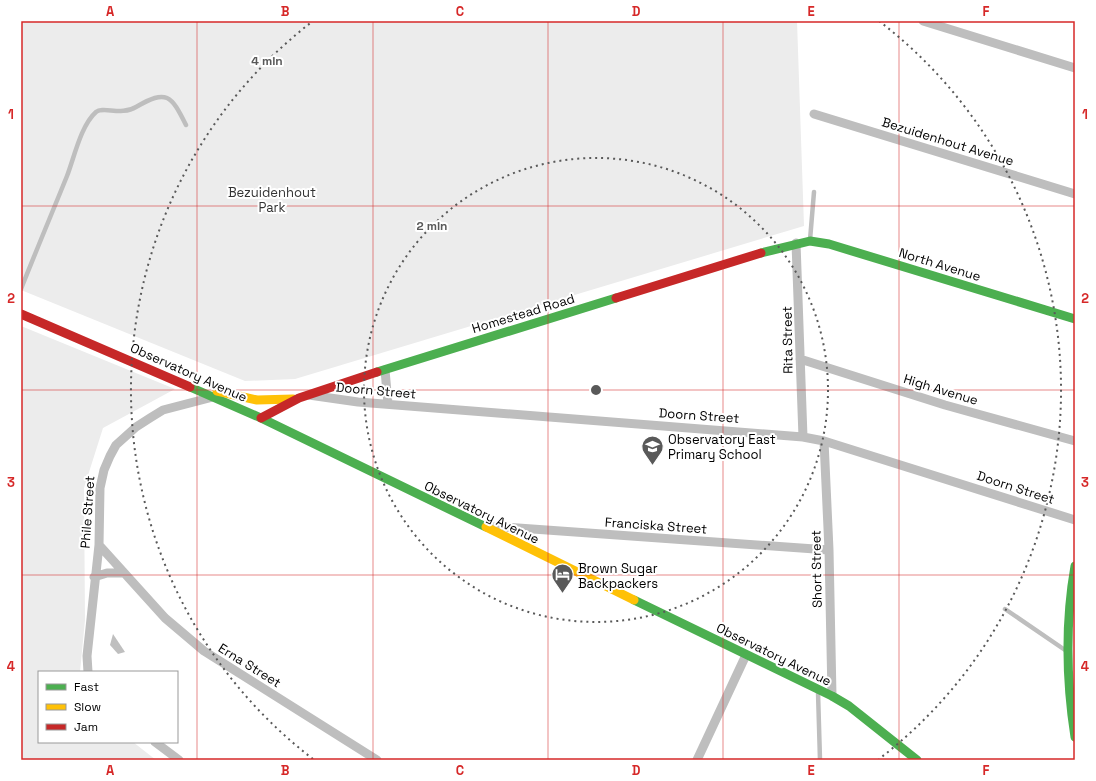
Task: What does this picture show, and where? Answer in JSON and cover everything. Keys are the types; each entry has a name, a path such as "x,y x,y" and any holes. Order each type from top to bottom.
{"main road":[{"name":"North Avenue","path":"796,243 810,241 829,244 1075,320"},
{"name":"Homestead Road","path":"261,418 299,398 796,243"},
{"name":"Observatory Avenue","path":"21,314 186,384 261,418 832,696 854,710 917,760"},
{"path":"186,384 257,400 299,398"},
{"path":"1075,566 1070,590 1067,651 1071,713 1075,738"}],"street":[{"path":"923,21 1075,68"},
{"name":"Bezuidenhout Avenue","path":"814,114 1075,194"},
{"name":"Rita Street","path":"796,243 803,437"},
{"name":"High Avenue","path":"800,359 945,405 1075,442"},
{"path":"385,370 388,404"},
{"name":"Doorn Street","path":"309,395 337,400 803,437 824,441 1075,520"},
{"name":"Phile Street","path":"88,671 87,656 94,577 99,545 100,488 104,470 116,445 136,427 164,410 215,397"},
{"name":"Short Street","path":"824,441 829,550 832,696"},
{"name":"Franciska Street","path":"481,526 829,550"},
{"name":"Erna Street","path":"99,545 165,618 204,651 377,760"},
{"path":"94,577 123,573"},
{"path":"697,760 746,655"},
{"path":"156,743 179,760"}],"lane":[{"path":"21,289 82,136 95,112 103,109 128,112 153,98 161,96 173,102 186,125"},
{"path":"810,241 814,192"},
{"path":"1006,609 1067,651"},
{"path":"818,690 820,760"}],"green space":[{"name":"Bezuidenhout Park","path":"21,21 797,21 804,226 295,379 245,381 21,290"},
{"path":"21,326 175,389 103,428 84,488 85,620 80,671 38,671 38,743 134,743 156,760 21,760"}],"shaded area":[{"path":"113,634 125,652 118,654 110,645"}],"traffic: fast":[{"path":"761,253 810,241 829,244 1075,319"},
{"path":"377,372 616,298"},
{"path":"190,387 261,418 486,527"},
{"path":"1075,566 1068,630 1068,672 1075,737"},
{"path":"634,600 832,696 849,706 917,760"}],"traffic: slow":[{"path":"217,391 257,400 293,399"},
{"path":"486,527 634,600"}],"traffic: jam":[{"path":"616,298 761,253"},
{"path":"21,314 190,387"},
{"path":"261,418 299,398 377,372"}],"place":[{"name":"Observatory East Primary School","path":"652,466"},
{"name":"Brown Sugar Backpackers","path":"562,594"}]}
